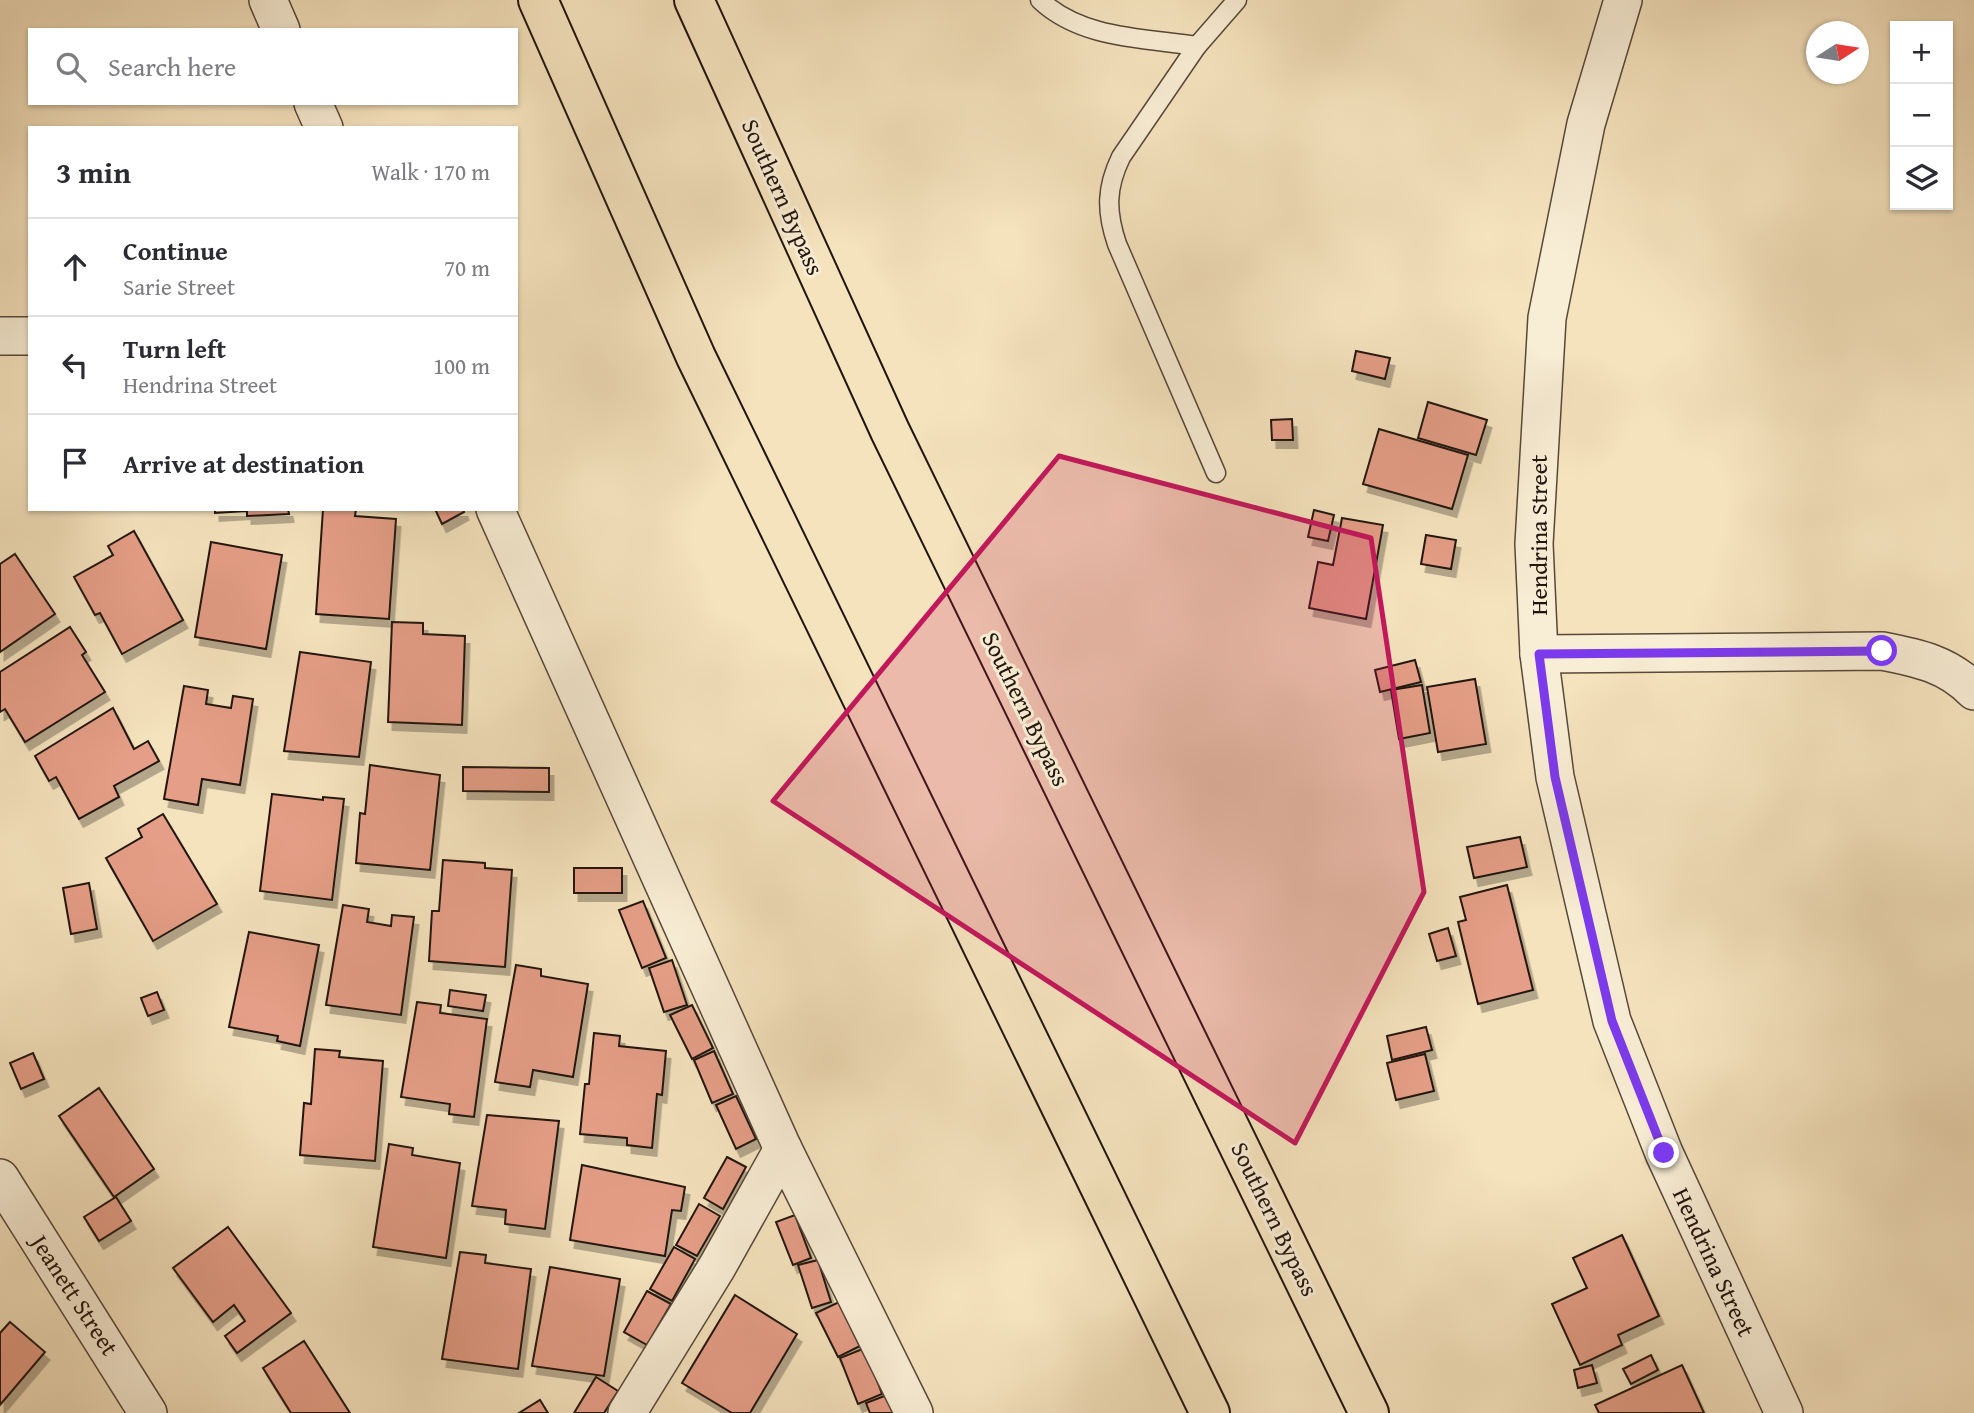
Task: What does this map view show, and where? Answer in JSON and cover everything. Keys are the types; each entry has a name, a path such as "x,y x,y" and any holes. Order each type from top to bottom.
{"highway":[{"path":"538,0 696,357 1210,1413"},
{"name":"Southern Bypass","path":"694,0 890,431 1369,1413"}],"street":[{"path":"268,0 280,28"},
{"name":"Hendrina Street","path":"1623,0 1586,124 1547,318 1534,544 1539,654 1555,777 1612,1021 1664,1153 1784,1413"},
{"path":"314,105 323,126"},
{"path":"0,336 28,336"},
{"path":"496,511 783,1149 914,1413"},
{"path":"1539,654 1882,651 1926,660 1946,668 1974,691"},
{"path":"626,1413 710,1278 783,1149"},
{"name":"Jeanett Street","path":"0,1178 148,1413"}],"lane":[{"path":"1040,0 1061,17 1098,31 1198,47"},
{"path":"1216,474 1117,244 1107,204 1112,175 1131,138 1198,47 1237,0"}],"highlighted area":[{"path":"1059,456 1371,538 1424,892 1295,1143 773,801"}],"building":[{"path":"1356,351 1390,358 1385,379 1352,371"},
{"path":"1428,402 1487,420 1476,455 1418,438"},
{"path":"1292,419 1293,440 1272,440 1271,420"},
{"path":"1379,429 1468,455 1452,509 1363,484"},
{"path":"1314,510 1334,515 1328,541 1308,537"},
{"path":"215,511 247,511 215,513"},
{"path":"247,511 288,511 289,514 247,516"},
{"path":"323,511 356,511 355,516 396,519 389,619 316,614"},
{"path":"436,511 464,511 464,512 442,524"},
{"path":"1342,518 1383,525 1366,619 1309,608 1318,562 1333,565"},
{"path":"134,531 183,620 122,654 100,613 95,615 74,577 113,555 108,546"},
{"path":"1426,535 1456,540 1451,569 1421,564"},
{"path":"211,542 282,555 266,649 195,637"},
{"path":"15,554 55,614 0,652 0,564"},
{"path":"392,622 423,623 423,634 465,636 462,725 388,722"},
{"path":"70,627 86,652 82,655 105,692 25,742 5,709 0,712 0,672"},
{"path":"300,652 371,662 359,757 284,751"},
{"path":"1415,660 1421,682 1380,692 1375,670"},
{"path":"1475,679 1486,744 1438,752 1427,687"},
{"path":"1422,685 1430,733 1399,739 1391,690"},
{"path":"184,686 208,690 206,704 231,708 233,696 253,699 240,785 202,779 198,805 164,799"},
{"path":"113,708 134,749 148,741 159,761 114,786 119,797 79,819 56,777 49,781 35,756"},
{"path":"370,765 440,775 430,870 356,863 360,813 365,814"},
{"path":"463,767 549,768 549,792 463,791"},
{"path":"272,794 323,800 323,797 344,799 332,900 260,891"},
{"path":"163,814 217,904 153,941 106,858 142,837 138,829"},
{"path":"1520,837 1527,867 1474,878 1467,847"},
{"path":"443,860 485,863 485,868 512,870 505,967 429,961 432,911 439,911"},
{"path":"574,868 622,868 622,893 574,893"},
{"path":"89,883 97,929 71,934 63,888"},
{"path":"1507,885 1533,990 1478,1004 1458,922 1466,920 1460,897"},
{"path":"643,901 666,958 642,968 619,910"},
{"path":"343,905 369,909 367,922 391,926 392,915 414,917 401,1015 326,1005"},
{"path":"1448,928 1456,956 1437,961 1429,934"},
{"path":"249,932 319,945 300,1046 277,1041 278,1036 229,1027"},
{"path":"672,960 687,1005 664,1012 649,968"},
{"path":"516,965 541,969 541,976 588,984 573,1077 533,1070 530,1087 495,1082"},
{"path":"450,990 486,995 483,1011 448,1006"},
{"path":"157,992 164,1010 148,1016 141,998"},
{"path":"417,1002 441,1005 440,1013 487,1019 474,1117 449,1114 450,1104 401,1097"},
{"path":"692,1005 713,1048 692,1059 670,1015"},
{"path":"1426,1027 1432,1050 1392,1060 1387,1036"},
{"path":"594,1033 620,1036 619,1046 666,1051 662,1095 657,1094 652,1148 627,1145 627,1138 580,1134"},
{"path":"315,1049 340,1051 339,1057 383,1061 375,1161 300,1155 304,1103 311,1104"},
{"path":"714,1051 733,1094 712,1103 694,1060"},
{"path":"33,1053 44,1079 21,1089 10,1063"},
{"path":"1425,1054 1434,1091 1396,1100 1387,1063"},
{"path":"99,1088 154,1169 114,1197 59,1116"},
{"path":"736,1096 756,1139 736,1149 716,1105"},
{"path":"487,1115 559,1121 545,1229 505,1224 506,1210 472,1206"},
{"path":"389,1144 413,1148 412,1155 460,1163 446,1258 373,1247"},
{"path":"727,1157 746,1167 723,1209 704,1198"},
{"path":"582,1165 685,1187 681,1211 672,1210 665,1256 570,1240"},
{"path":"116,1197 131,1221 99,1241 84,1217"},
{"path":"699,1204 720,1216 697,1256 676,1245"},
{"path":"795,1215 811,1258 793,1265 776,1222"},
{"path":"228,1227 291,1313 237,1353 225,1336 245,1321 234,1305 213,1322 173,1268"},
{"path":"1622,1235 1659,1316 1618,1335 1622,1345 1580,1365 1552,1304 1587,1288 1573,1258"},
{"path":"674,1247 695,1259 672,1301 650,1289"},
{"path":"460,1252 486,1255 485,1263 531,1269 518,1369 442,1359"},
{"path":"818,1260 831,1302 812,1308 798,1265"},
{"path":"550,1267 620,1279 604,1376 532,1366"},
{"path":"647,1291 671,1304 647,1345 624,1332"},
{"path":"735,1295 797,1334 750,1413 732,1413 682,1383"},
{"path":"839,1302 860,1346 838,1357 816,1313"},
{"path":"10,1322 45,1352 0,1405 0,1333"},
{"path":"304,1341 350,1413 291,1413 263,1368"},
{"path":"865,1348 882,1394 858,1404 840,1358"},
{"path":"1651,1355 1658,1370 1631,1384 1623,1369"},
{"path":"1592,1365 1597,1383 1578,1388 1574,1370"},
{"path":"1682,1365 1704,1413 1599,1413 1595,1405"},
{"path":"596,1377 618,1391 604,1413 574,1413"},
{"path":"887,1395 893,1413 870,1413 866,1403"},
{"path":"540,1400 548,1413 519,1413"}],"route":[{"path":"1664,1153 1612,1021 1555,777 1539,654 1882,651"}]}
